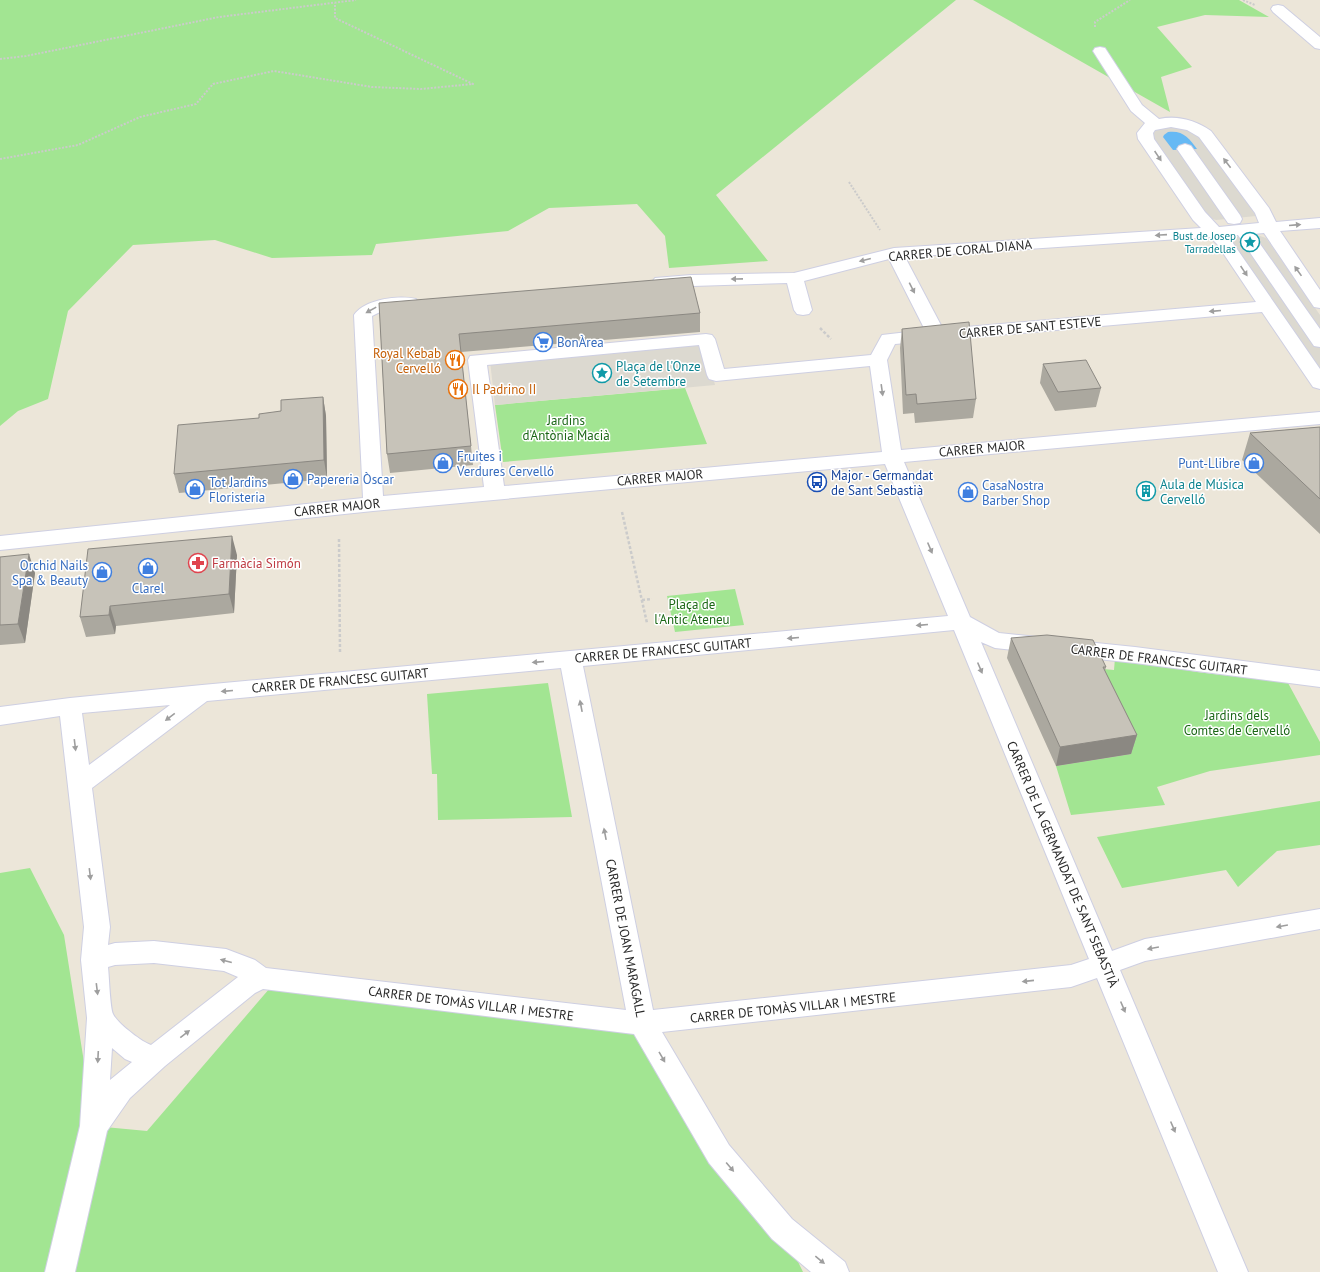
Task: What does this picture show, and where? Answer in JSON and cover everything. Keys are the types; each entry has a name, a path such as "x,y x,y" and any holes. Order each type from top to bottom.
{"street":[{"path":"1278,9 1320,45"},
{"path":"1100,51 1136,108 1155,124"},
{"path":"1320,303 1274,237 1268,233 1263,212 1205,134 1195,127 1186,124 1166,122 1155,124 1146,130 1146,139 1199,216 1223,241 1320,383"},
{"path":"1185,149 1232,216"},
{"path":"1207,216 1232,216 1255,212"},
{"name":"CARRER DE CORAL DIANA","path":"645,284 691,280 794,278 894,253 1214,232 1268,233 1320,223"},
{"path":"1268,233 1242,238 1320,342"},
{"path":"894,253 937,335"},
{"path":"794,278 803,310"},
{"path":"372,504 363,315 367,310 376,306 429,302"},
{"name":"CARRER DE SANT ESTEVE","path":"878,360 888,339 1268,306"},
{"path":"495,492 477,360 706,339 716,375 878,360 892,456"},
{"name":"CARRER MAJOR","path":"0,543 495,492 1320,418"},
{"name":"CARRER DE LA GERMANDAT DE SANT SEBASTIÀ","path":"892,456 1234,1272"},
{"name":"CARRER DE FRANCESC GUITART","path":"0,716 70,706 961,622 995,640 1142,656 1320,679"},
{"name":"CARRER DE JOAN MARAGALL","path":"571,659 642,1023 719,1154 782,1229 834,1272"},
{"path":"80,784 202,694"},
{"path":"60,1272 94,1126 100,1018 94,960 97,927 70,706"},
{"name":"CARRER DE TOMÀS VILLAR I MESTRE","path":"94,960 116,954 154,952 226,960 246,968 261,978 642,1023 1071,976 1145,950 1320,919"},
{"path":"94,1126 120,1089 154,1058 246,985 261,978"},
{"path":"100,1018 118,1037 135,1051 154,1058"}],"path":[{"path":"0,59 26,56 219,17 356,0"},
{"path":"1100,51 1095,22 1130,0"},
{"path":"0,159 78,145 140,117 196,104 213,84 274,71 372,87 421,89 473,84 334,18 336,3"},
{"path":"849,182 894,253"},
{"path":"803,310 853,362"},
{"path":"622,512 647,627"},
{"path":"339,539 341,680"},
{"path":"642,600 652,599"}],"green space":[{"path":"0,0 956,0 716,195 768,261 669,268 665,236 637,204 549,208 508,231 376,244 372,255 272,258 215,240 133,245 68,311 48,399 18,411 0,426"},
{"path":"973,0 1239,0 1269,17 1205,15 1157,27 1192,67 1161,77 1170,112"},
{"name":"Jardins d'Antònia Macià","path":"685,388 707,444 503,462 495,405"},
{"name":"Plaça de l'Antic Ateneu","path":"735,589 744,625 675,632 667,596"},
{"name":"Jardins dels Comtes de Cervelló","path":"1115,658 1197,672 1288,683 1320,742 1320,755 1210,771 1157,787 1165,805 1071,815 1056,766 1131,754 1092,668 1114,670"},
{"path":"548,683 572,817 438,820 437,774 432,774 427,694"},
{"path":"1320,801 1320,845 1277,851 1238,887 1226,870 1122,888 1097,837"},
{"path":"30,868 64,935 94,1126 147,1131 270,988 639,1026 782,1229 803,1272 0,1272 0,873"}],"shaded area":[{"path":"1171,126 1188,129 1198,135 1255,212 1256,216 1216,220 1209,218 1153,138 1153,133 1157,129"},
{"path":"1257,235 1266,238 1320,315 1320,371 1231,240 1234,237"},
{"name":"Plaça de l'Onze de Setembre","path":"704,342 715,385 495,405 490,361"}],"water":[{"path":"1168,132 1178,132 1182,134 1191,141 1197,149 1173,150 1163,137"}],"building":[{"path":"691,277 700,313 459,334 471,446 387,454 379,303"},
{"path":"969,322 976,399 917,404 916,394 906,395 902,329"},
{"path":"1086,360 1101,388 1058,392 1043,364"},
{"path":"323,397 324,460 174,474 178,425 259,418 259,414 281,411 281,400"},
{"path":"1320,427 1320,499 1250,433"},
{"path":"232,536 229,594 110,606 109,615 80,617 88,549"},
{"path":"29,554 18,624 0,625 0,557"},
{"path":"1047,635 1093,640 1106,667 1103,667 1137,735 1060,747 1011,638"}],"place":[{"name":"Bust de Josep Tarradellas","path":"1250,242"},
{"name":"BonÀrea","path":"543,342"},
{"name":"Royal Kebab Cervelló","path":"455,360"},
{"name":"Plaça de l'Onze de Setembre","path":"602,373"},
{"name":"Il Padrino II","path":"458,389"},
{"name":"Fruites i Verdures Cervelló","path":"443,463"},
{"name":"Punt-Llibre","path":"1254,463"},
{"name":"Papereria Òscar","path":"293,479"},
{"name":"Major - Germandat de Sant Sebastià","path":"817,482"},
{"name":"Tot Jardins Floristeria","path":"195,489"},
{"name":"Aula de Música Cervelló","path":"1146,491"},
{"name":"CasaNostra Barber Shop","path":"968,492"},
{"name":"Farmàcia Simón","path":"198,563"},
{"name":"Clarel","path":"148,568"},
{"name":"Orchid Nails Spa & Beauty","path":"102,572"}]}
